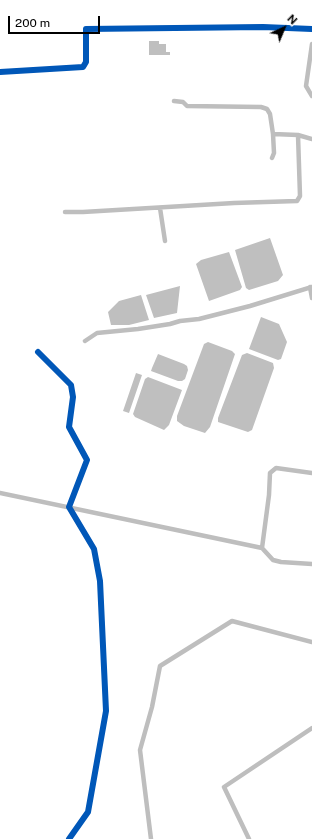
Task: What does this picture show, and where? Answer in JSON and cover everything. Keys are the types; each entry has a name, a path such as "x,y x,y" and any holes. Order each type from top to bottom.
{"street":[{"path":"0,72 83,67 86,62 86,29 269,27 312,29"},
{"path":"312,44 306,86 312,96"},
{"path":"174,101 183,102 187,106 261,107 267,109 270,114 274,153 272,158"},
{"path":"272,134 298,135 312,139"},
{"path":"65,212 297,201 300,196 298,135"},
{"path":"160,208 165,241"},
{"path":"85,341 97,333 143,328 180,321 199,320 311,287 312,298"},
{"path":"38,352 71,385 73,398 69,427 87,460 69,507"},
{"path":"262,548 269,495 270,473 276,468 312,473"},
{"path":"0,493 262,548 273,560 281,562 312,564"},
{"path":"69,507 94,549 100,581 106,711 88,812 70,839"},
{"path":"151,839 140,750 150,714 160,666 232,621 312,642"},
{"path":"249,839 224,787 312,728"}],"shaded area":[{"path":"149,41 159,41 159,44 166,44 166,52 170,52 170,55 149,55"},
{"path":"270,238 283,275 278,281 249,290 246,288 235,250"},
{"path":"229,252 242,287 240,290 209,301 196,264 201,260"},
{"path":"180,286 177,313 154,318 146,295"},
{"path":"141,295 149,320 129,325 111,325 108,312 119,301"},
{"path":"261,317 279,324 287,342 281,359 278,360 249,349"},
{"path":"208,342 232,351 235,354 210,427 205,433 184,426 177,421 177,416 204,344"},
{"path":"247,353 273,363 274,368 252,430 248,432 218,422 218,418 242,355"},
{"path":"158,354 187,366 188,370 185,379 178,381 151,371"},
{"path":"136,373 142,375 129,413 123,411"},
{"path":"148,377 182,390 169,425 164,430 135,417 133,414 145,379"}],"cycle path":[{"path":"0,72 83,67 86,62 86,29 263,27 312,29"},
{"path":"38,352 71,385 73,397 69,427 87,460 69,507 94,549 100,581 106,711 88,812 69,839"}]}
